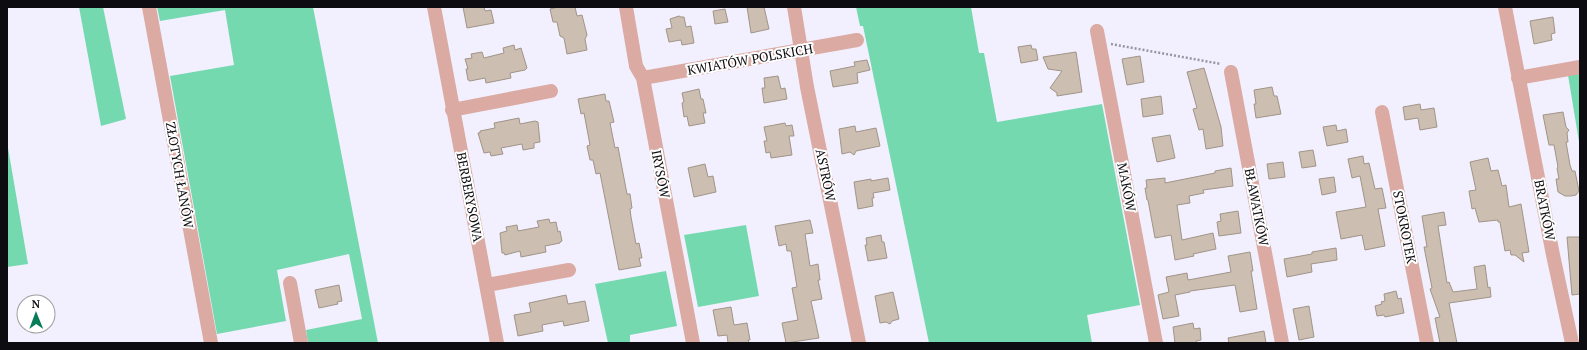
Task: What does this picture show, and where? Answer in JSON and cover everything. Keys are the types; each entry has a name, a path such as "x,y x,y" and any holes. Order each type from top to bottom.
{"street":[{"name":"ZŁOTYCH ŁANÓW","path":"149,7 211,343"},
{"name":"BERBERYSOWA","path":"434,7 452,110 497,343"},
{"name":"IRYSÓW","path":"626,7 636,66 643,78 693,343"},
{"name":"ASTRÓW","path":"794,7 801,50 859,343"},
{"name":"BRATKÓW","path":"1505,7 1553,255 1572,343"},
{"name":"MAKÓW","path":"1098,37 1156,343"},
{"name":"KWIATÓW POLSKICH","path":"643,78 857,40"},
{"path":"1518,78 1580,67"},
{"name":"BŁAWATKÓW","path":"1231,72 1282,343"},
{"path":"452,110 551,91"},
{"name":"STOKROTEK","path":"1382,112 1427,343"},
{"path":"487,285 569,270"},
{"path":"290,283 301,343"}],"path":[{"path":"1098,37 1116,44 1225,65 1231,72"}],"green space":[{"path":"79,7 103,7 126,119 101,126"},
{"path":"157,7 313,7 378,343 308,343 306,330 362,319 349,254 277,270 286,321 217,334 170,76 234,65 225,10 160,21"},
{"path":"856,7 971,7 979,53 984,53 997,122 1102,104 1140,305 1087,315 1092,343 929,343 863,26 860,26"},
{"path":"1580,72 1580,148 1568,75"},
{"path":"7,142 28,264 7,267"},
{"path":"746,225 759,296 698,307 684,235"},
{"path":"666,271 677,326 630,335 630,342 608,343 595,284"}],"building":[{"path":"463,7 484,7 485,11 491,10 494,23 467,28"},
{"path":"558,7 575,7 577,16 582,15 587,35 585,39 587,50 567,54 564,38 560,36 557,22 553,22 550,9"},
{"path":"747,7 764,7 769,29 751,33"},
{"path":"725,9 728,22 715,24 713,11"},
{"path":"679,16 684,17 686,27 691,26 694,43 682,45 681,40 669,42 666,29 672,28 670,19"},
{"path":"1553,17 1555,33 1551,34 1552,40 1534,44 1530,21"},
{"path":"514,45 515,50 521,48 527,68 525,70 510,73 511,78 486,83 485,78 470,81 468,80 466,69 468,69 465,59 472,58 471,54 482,52 484,58 504,53 503,48"},
{"path":"1031,45 1032,49 1036,49 1038,60 1021,63 1018,47"},
{"path":"1076,52 1082,92 1057,96 1057,93 1050,88 1062,71 1048,69 1043,57"},
{"path":"1140,56 1144,82 1127,85 1122,59"},
{"path":"867,60 870,70 857,73 858,83 833,87 830,71 855,66 854,62"},
{"path":"1204,68 1221,127 1223,146 1206,149 1203,129 1199,130 1193,109 1197,108 1187,72"},
{"path":"778,76 781,89 785,88 787,99 764,103 762,88 765,88 764,78"},
{"path":"1272,87 1274,96 1277,96 1281,114 1256,118 1254,90"},
{"path":"699,89 706,113 703,113 705,123 689,126 687,116 684,117 682,103 684,102 682,93"},
{"path":"605,94 606,101 609,101 614,122 610,123 615,148 618,147 627,194 630,194 632,208 630,209 636,244 639,243 642,258 639,258 641,266 619,270 600,173 596,174 593,160 590,160 587,146 590,145 584,113 581,114 578,99"},
{"path":"1161,96 1163,114 1143,117 1141,99"},
{"path":"1420,104 1421,110 1434,108 1437,127 1420,130 1418,118 1405,120 1403,107"},
{"path":"1563,112 1566,127 1569,130 1567,133 1568,142 1566,142 1570,165 1572,171 1575,171 1579,191 1576,195 1571,196 1565,196 1558,192 1556,179 1559,179 1558,167 1554,145 1549,145 1543,115"},
{"path":"519,118 520,124 535,121 538,122 540,142 534,143 534,148 523,150 522,144 501,148 503,154 491,156 490,152 484,153 478,133 480,133 480,131 495,128 494,123"},
{"path":"785,123 786,126 792,125 794,136 789,136 792,155 771,158 770,152 766,153 764,141 767,141 764,127"},
{"path":"1336,125 1337,131 1346,129 1348,142 1327,146 1323,127"},
{"path":"855,126 856,132 876,128 880,146 856,151 854,155 850,152 842,154 839,129"},
{"path":"1170,135 1175,158 1157,162 1152,138"},
{"path":"1313,150 1316,166 1302,168 1299,152"},
{"path":"1363,156 1364,164 1369,163 1375,189 1382,188 1386,208 1378,209 1385,246 1365,250 1362,235 1341,239 1336,212 1366,207 1360,176 1352,178 1348,159"},
{"path":"1488,158 1491,171 1498,170 1502,186 1506,185 1509,207 1521,204 1529,252 1522,253 1524,262 1515,255 1511,255 1510,250 1505,251 1500,222 1498,222 1498,220 1479,222 1475,208 1472,209 1469,191 1476,190 1470,162"},
{"path":"1283,162 1285,177 1269,179 1267,164"},
{"path":"705,164 708,177 713,176 716,192 694,197 688,168"},
{"path":"1231,168 1233,186 1203,190 1204,193 1189,196 1190,203 1177,205 1182,240 1213,233 1216,249 1175,260 1171,235 1155,238 1145,188 1147,188 1146,180 1165,178 1165,183 1215,173 1215,171"},
{"path":"1334,177 1336,192 1322,195 1319,179"},
{"path":"888,178 890,190 873,193 873,206 858,209 854,182"},
{"path":"1238,211 1241,233 1219,236 1217,222 1221,221 1220,214"},
{"path":"1444,212 1446,225 1438,226 1447,283 1449,282 1453,292 1477,289 1474,267 1485,265 1488,288 1490,287 1491,297 1449,303 1457,343 1440,343 1435,318 1440,317 1430,289 1432,288 1424,247 1427,247 1422,216"},
{"path":"549,219 550,223 556,222 562,241 560,243 545,246 546,252 521,257 520,251 505,255 502,253 500,233 507,231 506,227 517,225 518,231 539,227 537,221"},
{"path":"810,220 813,233 805,234 810,266 818,264 820,280 818,280 822,299 811,301 819,338 786,343 782,323 798,320 792,288 797,287 791,251 787,251 786,244 779,246 775,226"},
{"path":"881,235 887,258 868,261 865,245 867,245 866,238"},
{"path":"1567,237 1580,237 1580,294 1572,295"},
{"path":"1336,248 1337,260 1311,264 1312,272 1287,277 1284,259"},
{"path":"1250,252 1253,271 1251,271 1257,309 1240,312 1235,285 1190,291 1175,295 1179,316 1163,319 1158,295 1169,292 1166,277 1187,273 1188,280 1231,272 1228,256"},
{"path":"339,285 342,301 337,302 338,304 319,308 315,290"},
{"path":"1396,291 1398,299 1401,298 1404,313 1385,317 1384,315 1377,316 1375,306 1382,304 1381,302 1385,301 1384,294"},
{"path":"893,292 899,319 892,321 890,324 886,322 880,323 875,296"},
{"path":"566,295 568,304 585,301 589,321 564,326 563,321 542,325 543,331 518,336 514,315 531,312 529,303"},
{"path":"1309,306 1314,337 1299,340 1293,309"},
{"path":"731,307 734,325 747,323 750,340 748,340 749,343 728,343 727,335 718,336 713,310"},
{"path":"1193,323 1194,329 1200,328 1201,340 1196,341 1197,343 1175,343 1173,327"},
{"path":"1264,331 1266,343 1229,343 1228,338"}]}
